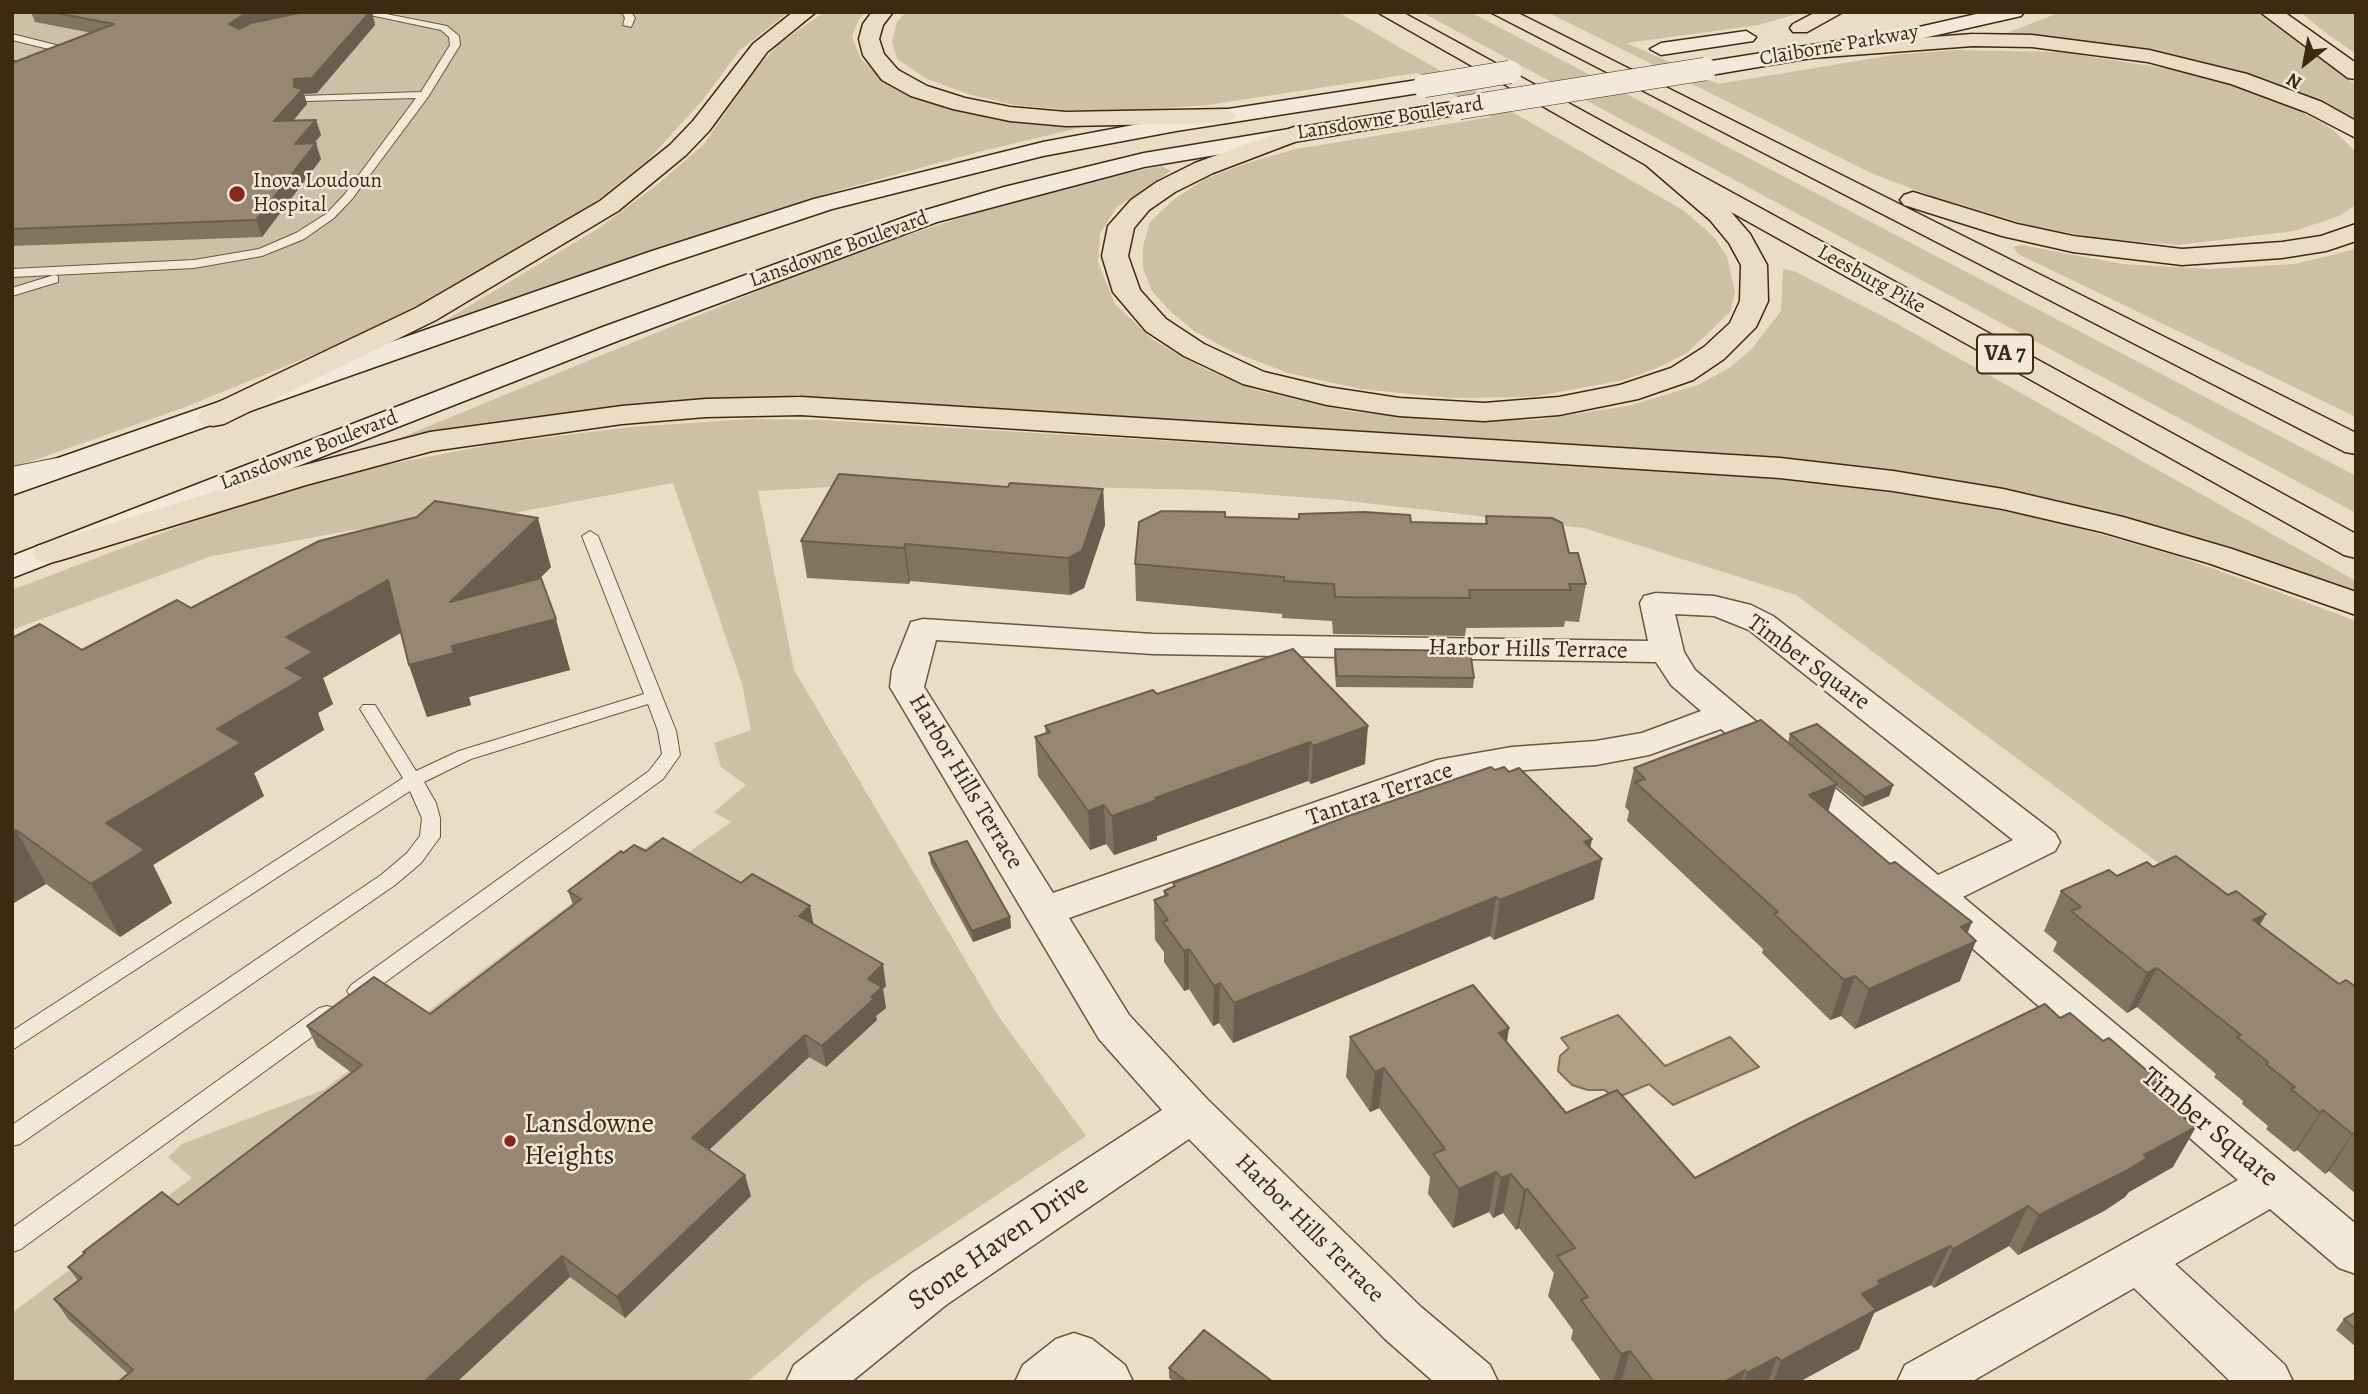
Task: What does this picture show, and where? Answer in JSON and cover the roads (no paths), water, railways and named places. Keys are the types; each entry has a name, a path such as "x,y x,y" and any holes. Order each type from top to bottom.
{"highway":[{"path":"213,417 426,314 609,206 678,150 701,126 760,48 806,12"},
{"path":"883,12 873,24 869,39 874,55 890,75 919,91 961,104 1010,114 1066,119 1226,116"},
{"path":"1500,12 2356,445"},
{"path":"2270,12 2356,73"},
{"name":"Leesburg Pike","path":"1389,14 2356,548"},
{"path":"1812,52 1973,40 2032,41 2149,56 2239,79 2314,107 2356,131"},
{"path":"1297,133 1204,168 1166,187 1140,205 1121,226 1115,256 1127,292 1156,326 1194,349 1254,378 1327,396 1399,407 1484,412 1559,406 1627,393 1682,374 1714,353 1742,327 1754,301 1754,265 1741,240 1719,215 1655,161"},
{"path":"1740,134 1954,214 2073,244 2182,257 2231,256 2326,243 2356,232"},
{"path":"49,553 294,478 430,442 622,415 706,408 801,406 1780,468 1893,481 2003,499 2111,524 2220,556 2356,604"}],"main road":[{"name":"Claiborne Parkway","path":"1705,69 1906,36 2014,12"},
{"name":"Claiborne Parkway","path":"1556,65 1800,28 1840,17"},
{"name":"Lansdowne Boulevard","path":"12,485 213,417 658,258 823,204 1043,149 1226,116 1529,69"},
{"name":"Lansdowne Boulevard","path":"12,568 610,334 928,217 1013,192 1144,160 1297,133 1705,69"}],"street":[{"name":"Timber Square","path":"1934,894 2041,842 1761,623 1739,612 1714,606 1656,604 1667,652 1683,677 1934,894 2356,1253"},
{"name":"Harbor Hills Terrace","path":"1472,1382 1404,1322 1192,1113 1114,1027 907,687 909,670 923,629 1153,644 1667,652"},
{"name":"Tantara Terrace","path":"1043,912 1450,769 1512,759 1609,751 1649,743 1725,715"},
{"name":"Stone Haven Drive","path":"812,1382 929,1289 1192,1113"},
{"path":"1923,1382 2274,1183"},
{"path":"2138,1260 2267,1382"},
{"path":"1041,1382 1074,1356 1107,1382"}],"lane":[{"path":"12,272 102,270 208,262 262,252 300,236 330,216 348,197 424,95 455,45 454,36 444,28 360,12"},
{"path":"626,12 630,18 628,25"},
{"path":"12,37 69,51 58,58 34,64 12,64"},
{"path":"305,98 424,95"},
{"path":"12,292 102,270"},
{"path":"12,471 118,449"},
{"path":"12,1242 656,775 671,755 667,732 590,536"},
{"path":"12,1042 415,779 465,755 653,697"},
{"path":"12,1137 388,880 414,858 430,837 431,818 415,779 369,709"}],"place":[{"name":"Inova Loudoun Hospital","path":"237,194"},
{"name":"Lansdowne Heights","path":"510,1141"}]}
